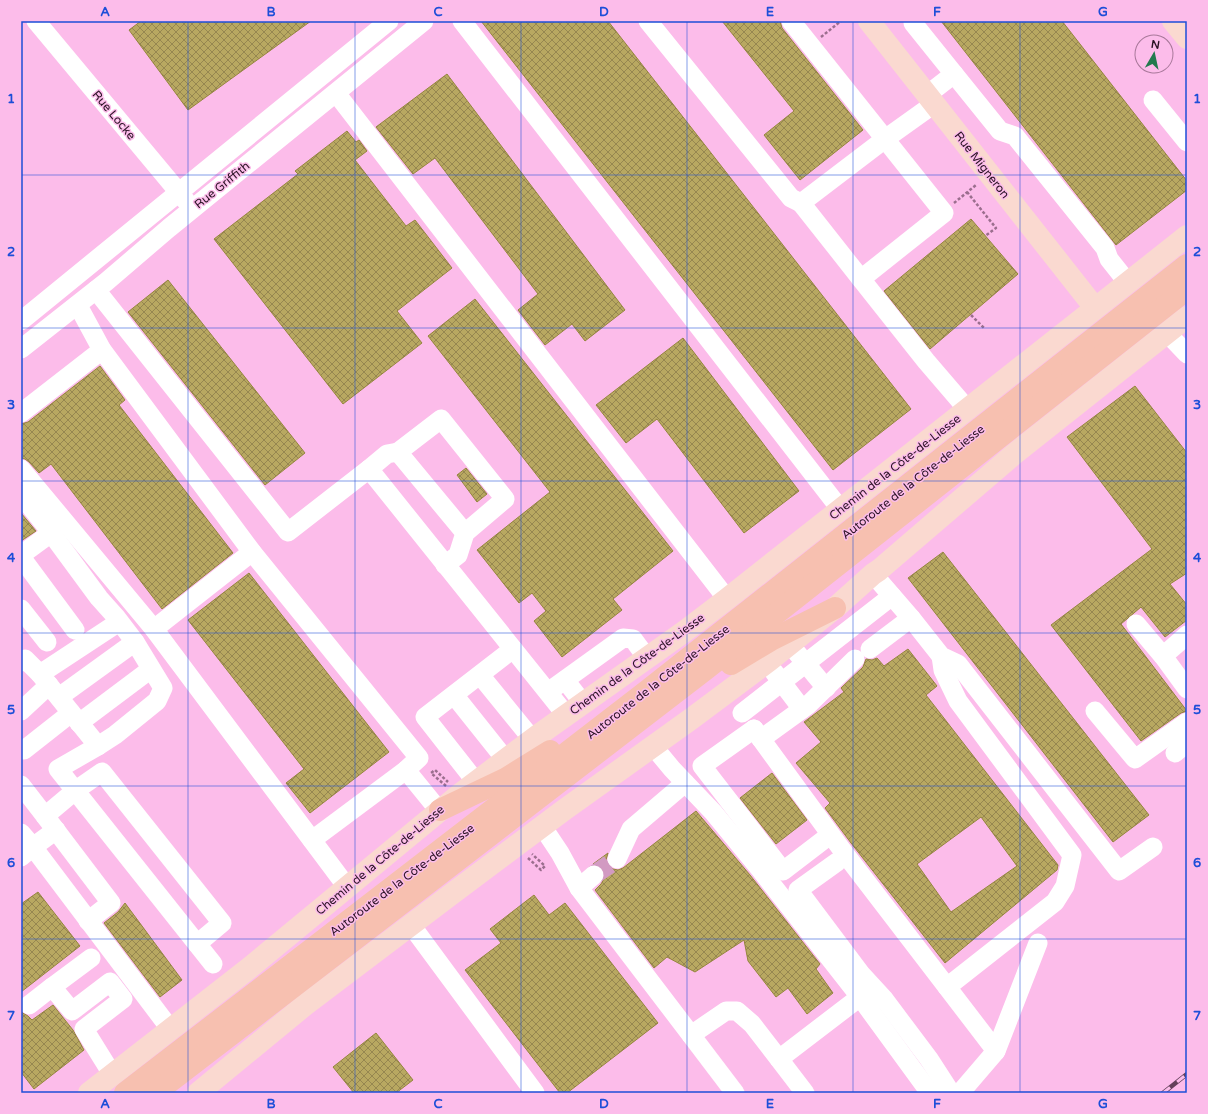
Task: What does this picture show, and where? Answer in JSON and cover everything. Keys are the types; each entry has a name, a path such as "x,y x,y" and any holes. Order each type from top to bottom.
{"highway":[{"name":"Autoroute de la Côte-de-Liesse","path":"125,1093 643,694 1187,265"},
{"name":"Autoroute de la Côte-de-Liesse","path":"155,1093 641,719 1187,289"},
{"path":"641,719 771,640 835,608"},
{"path":"440,810 505,779 643,694"}],"main road":[{"name":"Rue Migneron","path":"869,21 1095,308"},
{"path":"1174,21 1187,38"},
{"name":"Chemin de la Côte-de-Liesse","path":"89,1093 242,974 440,810 532,739 728,599 1187,236"},
{"path":"198,1093 305,1005 542,826 766,663 835,608 1013,455 1187,317"}],"street":[{"name":"Rue Locke","path":"36,21 178,193 193,209"},
{"name":"Rue Griffith","path":"21,321 389,21"},
{"name":"Rue Griffith","path":"22,347 96,290 424,21"},
{"path":"462,21 841,510"},
{"path":"648,21 790,198 801,203 926,361 968,410"},
{"path":"791,21 944,213 861,279"},
{"path":"913,21 913,23 1000,131 1015,136 1105,248 1109,259 1128,282"},
{"path":"801,203 885,139 931,100 954,74"},
{"path":"336,93 728,599"},
{"path":"1153,100 1187,142"},
{"path":"96,290 288,532 387,454 398,452 441,419 505,499 465,534 458,555 445,565"},
{"path":"76,306 82,313 102,350 252,552 419,758 406,770 312,840"},
{"path":"1167,332 1187,354"},
{"path":"21,413 102,350"},
{"path":"398,452 465,534"},
{"path":"21,469 154,629 347,887"},
{"path":"369,469 548,692 575,709"},
{"path":"21,495 134,642 163,688 157,701 115,735 58,769 213,964"},
{"path":"51,533 21,556 76,630"},
{"path":"154,629 252,552"},
{"path":"873,574 912,618 941,656 958,664 1119,871 1153,847"},
{"path":"742,713 892,596"},
{"path":"21,609 47,642"},
{"path":"830,835 783,870 702,766 808,705 862,654 912,618"},
{"path":"21,711 119,622"},
{"path":"1136,624 1163,656 1187,689"},
{"path":"1163,656 1187,635"},
{"path":"548,692 623,638 633,639 647,658"},
{"path":"49,686 134,642"},
{"path":"789,644 826,688"},
{"path":"476,782 425,717 513,649"},
{"path":"941,656 943,670 958,701 1072,855 1065,886 1055,902 947,987"},
{"path":"21,662 25,659 98,746"},
{"path":"766,663 802,709"},
{"path":"24,750 151,669"},
{"path":"480,675 532,739"},
{"path":"565,680 575,709"},
{"path":"727,692 830,835 996,1051"},
{"path":"454,695 506,759"},
{"path":"1095,711 1135,759 1187,722"},
{"path":"653,746 685,783 713,812 759,868 860,997 930,1093"},
{"path":"406,770 440,810"},
{"path":"171,1030 88,921 25,846 51,823 76,790 102,772 222,923 197,944"},
{"path":"617,859 631,829 685,783"},
{"path":"21,786 51,823 111,903 88,921"},
{"path":"542,826 560,852 579,888 735,1093"},
{"path":"837,862 798,890 861,974 884,999 929,1059 951,1093"},
{"path":"579,888 594,876"},
{"path":"411,925 535,1093"},
{"path":"960,1093 996,1051 1038,943"},
{"path":"29,1005 91,958"},
{"path":"72,1011 110,982 123,1000 84,1029"},
{"path":"52,987 72,1011 107,1066 115,1073"},
{"path":"774,1054 860,997"},
{"path":"691,1035 726,1011 737,1011 752,1024 805,1093"}],"path":[{"path":"825,34 841,21"},
{"path":"955,202 978,183"},
{"path":"967,192 996,228 985,236"},
{"path":"971,315 985,330"},
{"path":"442,782 431,773 435,770 443,777"},
{"path":"530,860 541,870 545,866 536,858"}],"building":[{"path":"141,21 311,21 188,110 129,30"},
{"path":"481,21 608,21 911,409 833,470"},
{"path":"722,21 780,21 782,28 863,130 800,180 764,135 794,111"},
{"path":"941,21 1062,21 1187,181 1187,190 1116,245"},
{"path":"447,74 625,310 585,341 572,324 545,345 518,310 538,294 435,158 413,174 376,127"},
{"path":"347,131 356,142 359,140 367,151 355,160 406,226 415,220 452,268 397,311 422,343 343,404 214,239 298,174 295,171"},
{"path":"971,219 1018,274 930,349 884,291"},
{"path":"168,280 305,453 265,485 128,312"},
{"path":"475,299 673,551 613,599 622,610 562,657 534,621 546,611 532,593 519,603 477,550 550,492 428,336"},
{"path":"683,338 799,491 744,533 657,419 626,443 596,405"},
{"path":"100,366 125,400 119,405 233,553 162,609 51,464 39,473 29,462 21,458 21,424 28,422"},
{"path":"1135,386 1187,453 1187,573 1170,584 1187,605 1187,620 1165,637 1141,607 1121,624 1187,711 1181,713 1141,741 1051,625 1152,549 1067,437"},
{"path":"466,468 487,494 477,502 457,475"},
{"path":"21,513 36,531 21,541"},
{"path":"943,552 1149,815 1113,842 908,578"},
{"path":"249,573 389,752 310,813 286,783 304,769 188,620"},
{"path":"908,649 937,686 926,695 1058,865 1057,870 945,963 851,843 825,808 830,803 796,763 821,742 804,722 844,692 841,688 863,667 866,659 872,660 877,658 884,666","holes":["981,817 1017,866 951,912 917,864"]},
{"path":"772,773 807,820 776,844 740,798"},
{"path":"696,811 750,875 820,964 816,969 833,993 807,1014 788,988 776,997 748,961 744,940 695,972 667,957 654,968 595,890 604,879 605,873 598,865 593,864 608,853 606,860 608,866 618,870 623,868"},
{"path":"38,892 80,946 21,992 21,904"},
{"path":"534,895 549,915 565,903 658,1023 567,1093 560,1093 465,970 501,943 490,929"},
{"path":"125,903 182,980 160,997 104,923 118,912"},
{"path":"53,1005 73,1030 84,1050 34,1089 21,1072 21,1012 32,1020"},
{"path":"376,1033 413,1080 396,1093 354,1093 333,1067"}],"tunnel":[{"path":"594,875 617,859"}],"railway":[{"path":"1163,1093 1187,1074"}]}
